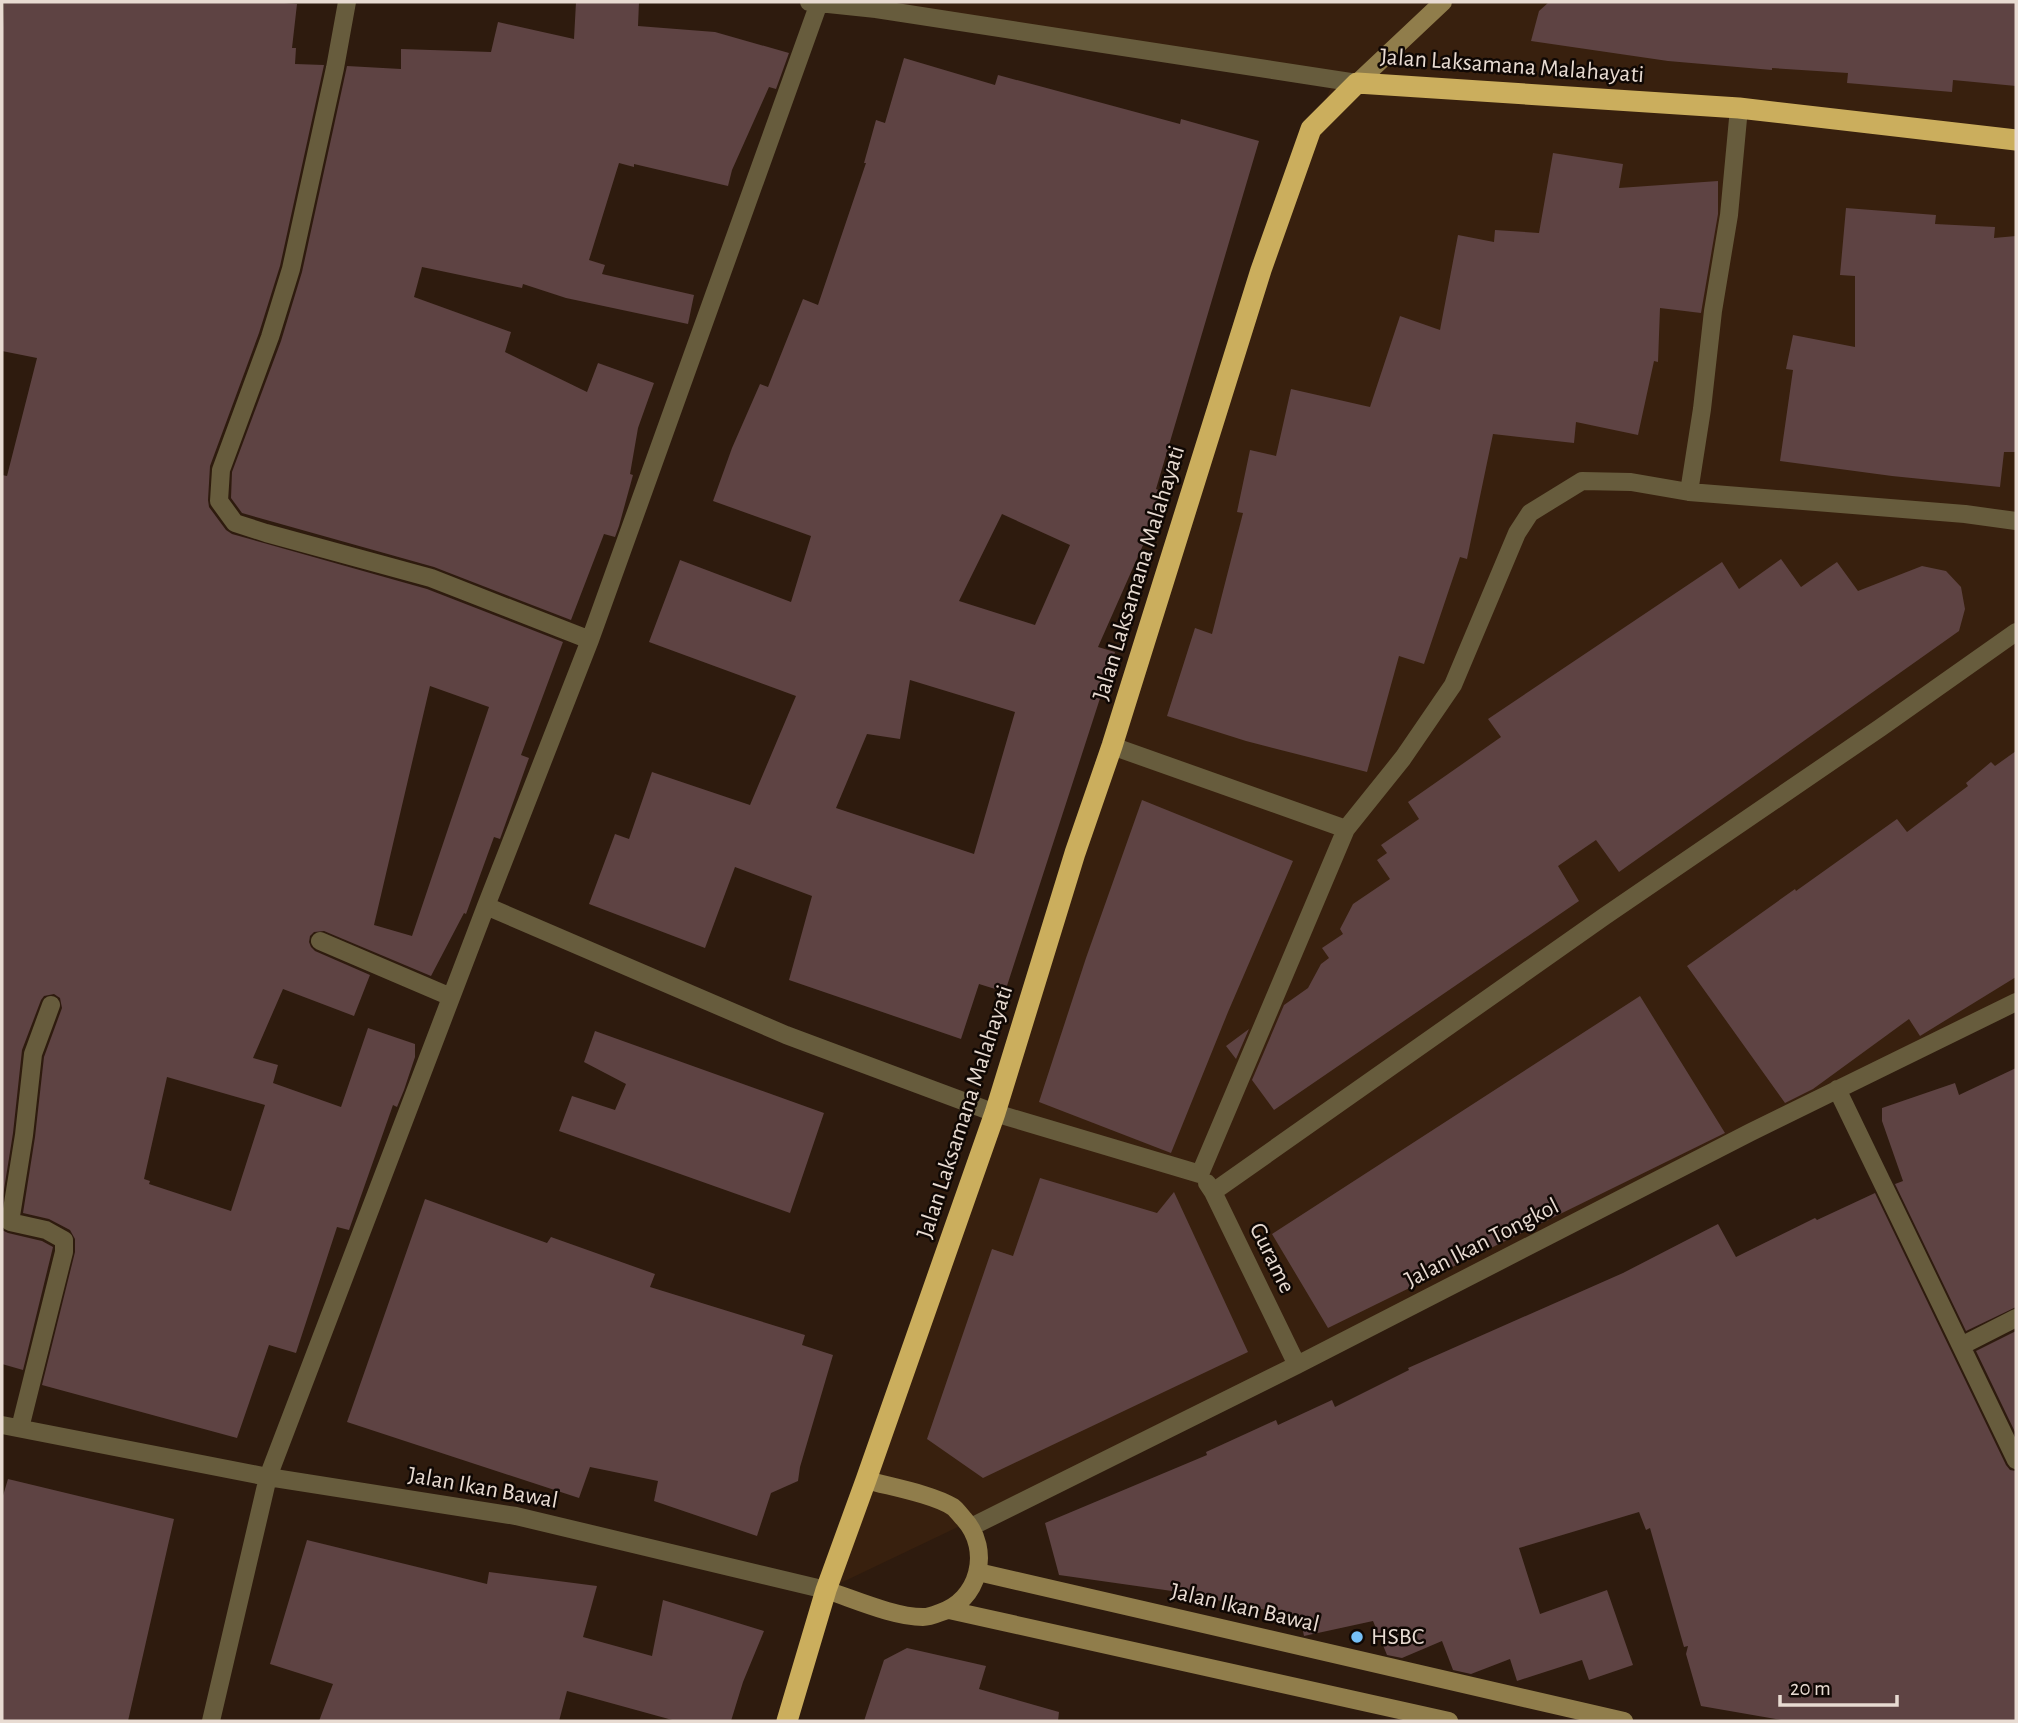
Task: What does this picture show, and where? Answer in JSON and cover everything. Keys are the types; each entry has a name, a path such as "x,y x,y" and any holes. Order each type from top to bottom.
{"highway":[{"name":"Jalan Laksamana Malahayati","path":"787,1721 826,1590 995,1113 1261,270 1311,129 1357,83 1739,108 2016,141"}],"street":[{"path":"347,2 291,269 266,348 221,470 219,501 235,523 266,534 431,578 590,640"},
{"path":"211,1721 268,1477 590,640 733,247 814,2 877,5 1357,83 1443,2"},
{"path":"1689,492 1713,311 1729,215 1739,108"},
{"path":"486,906 786,1035 995,1113 1200,1174 1346,829 1403,758 1454,685 1517,533 1530,513 1582,481 1631,482 1689,492 1952,513 2016,521"},
{"path":"1213,1192 1605,916 2016,632"},
{"path":"1112,746 1346,829"},
{"path":"320,941 451,997"},
{"name":"Jalan Ikan Tongkol","path":"971,1527 1297,1365 1837,1089 2016,1002"},
{"path":"7,1428 64,1252 64,1240 46,1230 10,1222 33,1054 51,1005"},
{"path":"1837,1089 2016,1460"},
{"name":"Gurame","path":"1200,1174 1213,1192 1297,1365"},
{"path":"1961,1346 2016,1318"},
{"name":"Jalan Ikan Bawal","path":"7,1428 268,1477 516,1516 826,1590 899,1614 925,1618 949,1610 1449,1721"},
{"path":"866,1480 930,1498 954,1508 971,1527 979,1549 978,1572 973,1587 949,1610"},
{"name":"Jalan Ikan Bawal","path":"978,1572 1624,1721"}],"shaded area":[{"path":"809,2 2016,2 2016,1002 1297,1365 826,1590 866,1480 1261,270 1334,79"}],"building":[{"path":"4,2 297,4 292,48 296,48 295,64 324,65 280,266 259,333 210,466 209,507 232,534 427,589 563,642 521,755 529,758 500,839 494,837 466,914 464,913 431,976 324,931 314,932 309,942 315,951 370,975 354,1016 283,989 253,1058 278,1065 273,1083 341,1107 368,1028 415,1044 415,1057 404,1090 397,1107 393,1105 349,1230 337,1227 296,1353 269,1345 237,1438 42,1385 75,1252 75,1239 70,1230 49,1219 23,1213 44,1057 62,1008 60,998 54,994 44,996 41,1000 22,1050 2,1202 2,475 7,476 37,358 2,351","holes":["430,686 489,707 412,936 374,925","167,1077 265,1105 231,1211 149,1184 150,1181 144,1179"]},
{"path":"576,2 639,2 638,26 715,32 789,53 776,89 769,87 732,170 728,186 634,164 634,167 619,163 589,260 605,265 602,274 694,295 688,324 566,298 523,284 522,288 422,267 414,297 511,332 505,352 587,392 598,363 654,383 638,428 630,474 633,475 619,526 615,537 604,534 571,620 434,567 242,513 231,498 232,472 281,341 302,272 347,66 401,69 401,49 491,52 498,22 574,39"},
{"path":"1549,2 2016,2 2016,86 1953,80 1952,92 1847,83 1848,73 1668,61 1531,41 1539,11"},
{"path":"904,58 995,85 998,75 1180,124 1181,119 1259,141 1156,489 1166,493 1098,647 1115,652 1005,992 979,984 961,1039 789,980 812,896 735,867 705,948 589,904 615,834 629,839 652,772 750,805 796,696 649,642 680,560 791,602 811,536 713,501 732,448 760,384 768,387 803,299 818,305 866,163 876,120 885,123","holes":["1002,514 1070,545 1035,625 959,601","910,680 1015,712 974,854 836,808 867,734 900,739"]},
{"path":"1553,153 1623,164 1619,188 1718,181 1718,214 1701,313 1660,308 1658,362 1654,361 1638,435 1576,422 1574,443 1493,434 1467,559 1460,557 1424,664 1399,656 1367,772 1246,741 1167,716 1195,628 1212,634 1243,513 1237,512 1250,450 1276,456 1291,389 1370,407 1400,316 1440,330 1458,235 1494,242 1495,230 1539,233"},
{"path":"1846,208 1936,215 1935,224 1995,227 1994,238 2016,236 2016,452 2004,452 2000,487 1780,461 1793,370 1786,369 1793,335 1855,347 1855,276 1840,275"},
{"path":"1781,559 1801,587 1837,562 1858,591 1922,566 1946,571 1961,587 1965,609 1959,631 1619,872 1596,840 1558,866 1579,901 1274,1110 1252,1080 1284,1005 1308,988 1321,964 1329,958 1322,948 1343,934 1340,929 1353,904 1390,879 1377,860 1387,853 1381,845 1419,819 1408,802 1501,737 1488,719 1722,562 1739,589"},
{"path":"2016,751 2016,977 1920,1036 1909,1019 1813,1089 1785,1103 1687,966 1897,819 1907,832 1968,786 1966,783 1991,762 1995,766"},
{"path":"1142,800 1293,861 1171,1153 1039,1102"},
{"path":"1640,996 1725,1133 1328,1328 1272,1234"},
{"path":"1249,1029 1236,1059 1226,1046"},
{"path":"595,1031 824,1113 790,1213 559,1131 572,1096 615,1110 626,1084 584,1062"},
{"path":"2016,1068 2016,1307 1966,1331 1895,1184 1903,1181 1882,1121 1882,1108 1955,1083 1959,1095"},
{"path":"1040,1178 1157,1213 1174,1192 1248,1352 983,1478 927,1439 992,1249 1013,1256"},
{"path":"1875,1193 2006,1465 2010,1470 2016,1471 2016,1721 1787,1721 1701,1706 1686,1654 1688,1646 1684,1647 1650,1528 1646,1530 1639,1512 1519,1548 1540,1614 1607,1590 1633,1665 1589,1680 1582,1660 1517,1681 1510,1659 1471,1674 1453,1670 1442,1641 1402,1658 1387,1655 1373,1621 1304,1636 1300,1617 1172,1591 1059,1575 1045,1523 1207,1455 1206,1452 1276,1420 1278,1425 1332,1400 1335,1407 1409,1370 1408,1368 1623,1273 1718,1224 1736,1257 1815,1218 1817,1220"},
{"path":"425,1199 547,1243 551,1237 655,1274 650,1287 805,1335 802,1345 833,1355 798,1481 771,1493 757,1536 654,1501 658,1481 590,1467 579,1498 347,1422"},
{"path":"2,1230 42,1241 53,1247 23,1370 2,1364"},
{"path":"2016,1331 2016,1434 1976,1351"},
{"path":"8,1479 174,1519 128,1721 2,1721 2,1499"},
{"path":"307,1540 487,1584 489,1572 597,1586 583,1637 652,1656 663,1600 764,1631 743,1682 731,1721 676,1721 567,1691 559,1721 319,1721 333,1684 270,1664"},
{"path":"907,1648 986,1666 979,1689 1059,1712 1058,1721 864,1721 884,1660"}],"place":[{"name":"HSBC","path":"1357,1637"}]}
